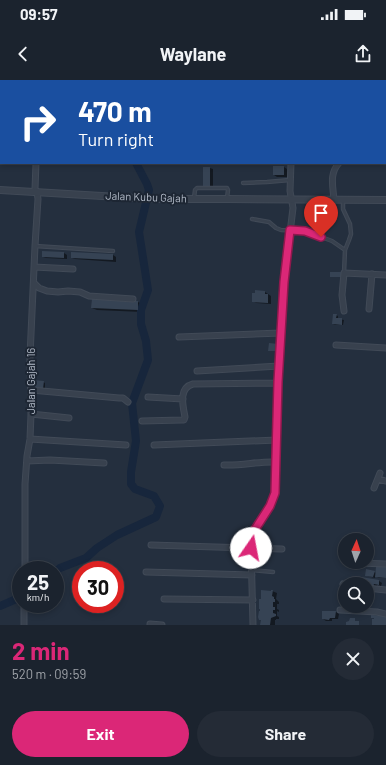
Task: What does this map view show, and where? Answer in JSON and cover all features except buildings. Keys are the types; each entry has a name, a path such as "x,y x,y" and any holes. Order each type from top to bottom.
{"street":[{"name":"Jalan Gajah 16","path":"25,561 24,484 30,439 30,356 34,283 34,246 38,199 34,187 36,164"},
{"path":"253,625 252,536 273,501 275,493 278,382 284,282 293,208 290,191 291,164"},
{"path":"334,200 333,172 335,167 339,164"},
{"name":"Jalan Kubu Gajah","path":"0,190 154,199 386,200"},
{"path":"34,267 73,269"},
{"path":"344,311 342,295 344,273 386,275"},
{"path":"369,309 372,274"},
{"path":"34,283 39,288 47,291 80,292 89,296 133,299"},
{"path":"179,337 281,333"},
{"path":"336,345 386,348"},
{"path":"197,371 279,366"},
{"path":"142,421 183,420 185,417 183,399 184,391 186,387 193,384 278,382"},
{"path":"31,390 120,398 128,402"},
{"path":"148,397 183,399"},
{"path":"31,414 69,418"},
{"path":"30,439 126,445"},
{"path":"154,445 277,440"},
{"path":"27,461 50,460 104,463"},
{"path":"224,465 263,461 276,462"},
{"path":"374,488 380,473"},
{"path":"378,479 386,481"},
{"path":"151,545 282,549"},
{"path":"374,563 386,564"},
{"path":"146,572 252,573"},
{"path":"374,589 386,590"},
{"path":"164,599 253,600"},
{"path":"374,612 386,614"},
{"path":"24,613 24,625"},
{"path":"150,624 162,625"}],"lane":[{"path":"243,183 290,180"},
{"path":"194,199 195,190 197,188 227,188 227,199"},
{"path":"343,200 343,208 349,219 351,229 351,234 345,250 344,273"},
{"path":"252,218 269,222 280,230 305,231 332,241 345,250"},
{"path":"34,246 113,250"},
{"path":"252,573 273,572"}],"waterway":[{"path":"64,566 86,558 97,548 117,535 156,517 160,506 154,496 135,489 131,484 131,472 136,441 132,403 148,360 146,341 141,324 141,310 148,290 139,232 149,190 137,164"},
{"path":"0,606 12,601"}],"route":[{"path":"251,548 254,531 273,501 275,493 278,382 284,282 290,230 305,231 321,237"}]}
